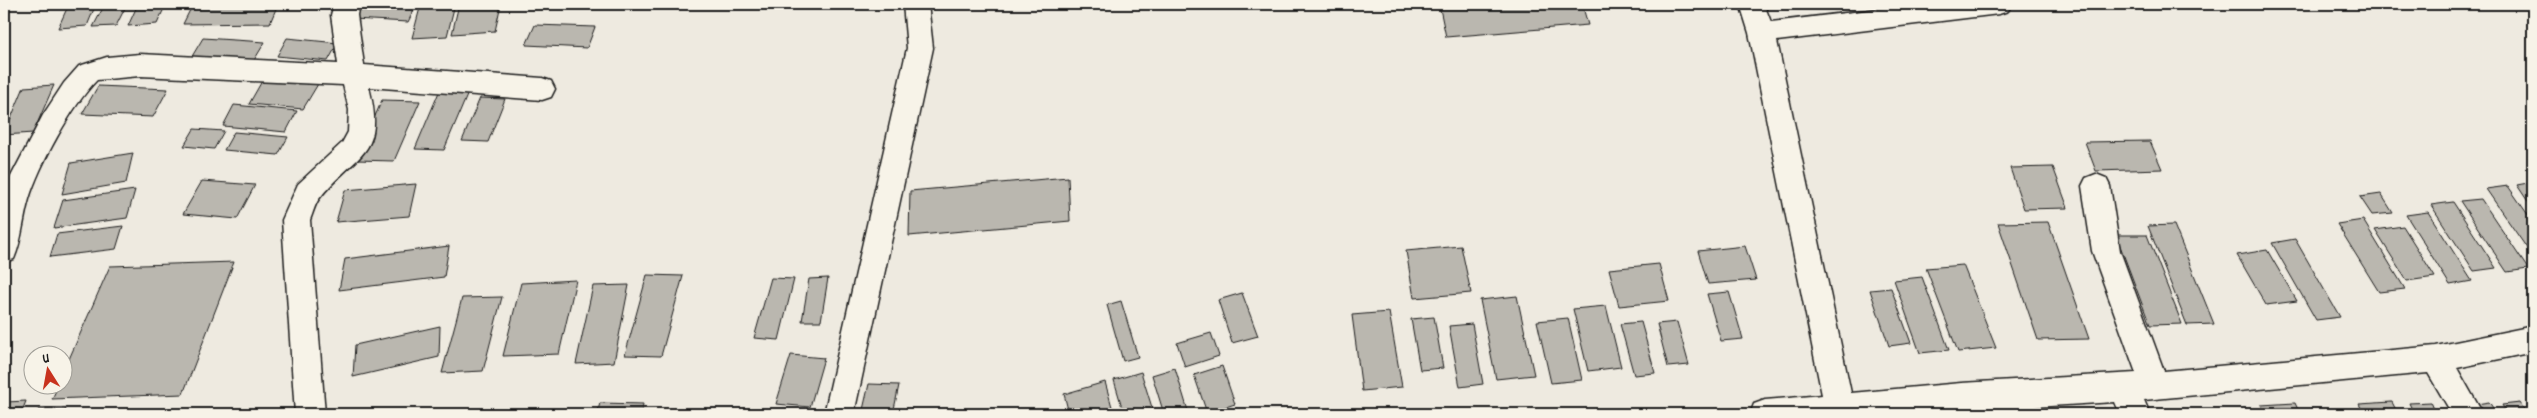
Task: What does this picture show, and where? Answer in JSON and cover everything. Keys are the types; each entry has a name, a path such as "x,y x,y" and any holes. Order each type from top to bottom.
{"street":[{"path":"310,414 296,220 308,192 357,143 362,122 362,110 353,75 344,16 346,4"},
{"path":"839,414 920,48 916,4"},
{"path":"1752,4 1762,33 1839,408"},
{"path":"1762,33 1999,4"},
{"path":"4,250 10,216 22,179 65,102 87,73 112,67 140,65 353,75 542,89"},
{"path":"2096,186 2106,250 2155,385"},
{"path":"1765,414 1839,408 1964,406 2124,388 2436,359 2533,339"},
{"path":"2436,359 2468,414"},
{"path":"2124,388 2135,414"}],"building":[{"path":"69,4 96,4 87,26 58,28"},
{"path":"105,4 127,4 116,26 93,27"},
{"path":"138,4 166,4 157,24 128,26"},
{"path":"193,4 278,4 270,23 183,24"},
{"path":"360,4 417,4 408,22 353,19"},
{"path":"421,4 455,4 447,36 412,38"},
{"path":"459,4 501,4 495,31 452,34"},
{"path":"1439,4 1582,4 1588,25 1446,37"},
{"path":"535,25 595,27 587,48 526,45"},
{"path":"203,38 265,42 253,62 191,58"},
{"path":"287,38 338,43 328,61 277,56"},
{"path":"266,74 321,79 303,109 249,104"},
{"path":"54,85 33,133 4,135 24,87"},
{"path":"98,86 168,89 153,117 82,114"},
{"path":"439,92 468,93 444,150 415,149"},
{"path":"480,98 505,99 488,142 462,141"},
{"path":"382,100 420,101 394,161 356,160"},
{"path":"234,105 297,111 286,132 223,126"},
{"path":"194,129 224,131 214,149 184,146"},
{"path":"234,132 288,137 278,155 224,150"},
{"path":"2150,141 2162,169 2096,171 2085,142"},
{"path":"133,153 126,183 62,194 71,163"},
{"path":"2053,167 2068,208 2024,209 2010,168"},
{"path":"1068,177 1070,221 909,236 910,191"},
{"path":"202,181 255,185 237,219 183,214"},
{"path":"2533,182 2533,209 2517,185"},
{"path":"416,184 409,216 336,222 345,190"},
{"path":"2508,186 2533,222 2533,257 2486,189"},
{"path":"135,190 127,218 54,228 63,200"},
{"path":"2381,194 2393,213 2372,215 2360,197"},
{"path":"2481,199 2528,269 2507,272 2460,201"},
{"path":"2453,202 2496,268 2474,271 2431,205"},
{"path":"2428,212 2472,281 2450,285 2406,215"},
{"path":"2363,220 2405,289 2379,292 2337,224"},
{"path":"2048,222 2089,339 2038,340 1998,223"},
{"path":"2174,225 2214,324 2187,325 2148,226"},
{"path":"123,226 116,249 50,257 57,234"},
{"path":"2403,226 2435,277 2407,281 2375,230"},
{"path":"2116,235 2147,235 2182,324 2150,325"},
{"path":"2295,239 2340,317 2316,320 2272,243"},
{"path":"449,246 444,277 339,290 345,259"},
{"path":"1461,246 1471,293 1414,298 1406,251"},
{"path":"1745,246 1756,280 1708,284 1698,251"},
{"path":"2267,250 2297,301 2266,305 2237,255"},
{"path":"234,262 183,394 52,399 53,396 72,396 72,352 110,266"},
{"path":"1659,264 1669,301 1619,306 1609,269"},
{"path":"1963,265 1996,348 1958,352 1926,268"},
{"path":"647,275 683,276 661,356 625,355"},
{"path":"1922,277 1949,350 1920,353 1894,280"},
{"path":"771,278 794,279 779,340 754,338"},
{"path":"828,278 821,321 802,321 809,279"},
{"path":"576,280 559,354 503,356 521,283"},
{"path":"629,285 614,362 576,364 593,286"},
{"path":"1891,288 1911,343 1889,346 1870,290"},
{"path":"1729,292 1743,339 1721,341 1707,294"},
{"path":"1242,293 1258,336 1232,343 1218,300"},
{"path":"1517,296 1534,375 1496,379 1480,300"},
{"path":"502,297 483,371 442,373 462,298"},
{"path":"1121,301 1138,357 1123,361 1107,305"},
{"path":"1606,306 1621,367 1588,371 1573,309"},
{"path":"1389,312 1402,387 1362,391 1352,315"},
{"path":"1434,317 1443,368 1420,370 1411,319"},
{"path":"1568,318 1582,380 1551,383 1537,321"},
{"path":"1641,322 1655,373 1634,375 1620,324"},
{"path":"1677,322 1689,365 1668,367 1657,324"},
{"path":"1472,324 1483,384 1460,387 1449,326"},
{"path":"440,326 439,357 353,377 355,345"},
{"path":"1211,333 1219,356 1185,367 1177,343"},
{"path":"791,355 824,358 810,407 776,404"},
{"path":"1222,366 1235,404 1207,413 1194,375"},
{"path":"1175,368 1189,414 1164,414 1152,375"},
{"path":"1141,372 1154,414 1124,414 1114,380"},
{"path":"1105,382 1114,414 1069,414 1064,394"},
{"path":"869,384 899,385 893,414 862,414"},
{"path":"26,401 21,414 4,414 6,402"},
{"path":"2392,402 2398,414 2364,414 2359,404"},
{"path":"2431,402 2436,414 2414,414 2409,403"},
{"path":"2489,402 2497,414 2469,414 2464,406"},
{"path":"600,403 643,404 641,414 597,414"},
{"path":"2295,403 2300,414 2265,414 2261,405"},
{"path":"2520,403 2527,414 2507,414 2502,405"},
{"path":"66,409 64,414 37,414 38,410"},
{"path":"2346,409 2348,414 2312,414 2311,411"},
{"path":"428,411 468,414 427,414"},
{"path":"206,412 260,414 205,414"}]}
